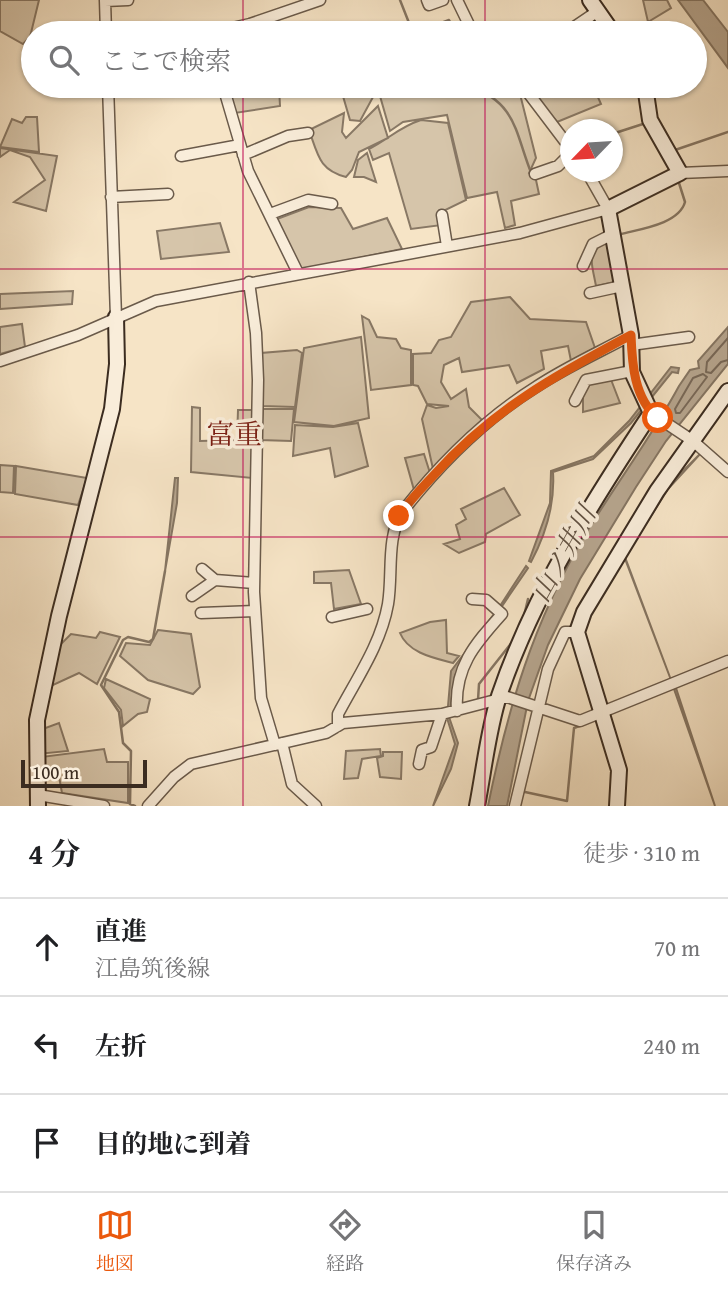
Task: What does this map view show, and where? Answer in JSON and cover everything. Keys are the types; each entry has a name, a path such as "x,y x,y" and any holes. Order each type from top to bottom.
{"street":[{"path":"106,21 105,1 128,0"},
{"path":"259,21 320,0"},
{"path":"427,0 429,5 443,0"},
{"path":"457,0 467,21"},
{"path":"579,21 594,6 605,21"},
{"path":"104,806 38,801 37,720 43,681 112,409 117,364 108,98"},
{"path":"227,98 242,150 298,273"},
{"path":"532,98 560,135"},
{"path":"647,98 650,120 680,173"},
{"path":"181,156 242,150 307,133"},
{"path":"535,174 560,164"},
{"path":"0,361 78,335 156,301 520,233 608,209 680,173 728,171"},
{"path":"593,182 608,209 631,340 632,371 655,415 693,441 728,472"},
{"path":"111,197 168,194"},
{"path":"270,214 308,200 332,204"},
{"path":"442,215 447,246"},
{"path":"583,266 593,244 613,234"},
{"path":"249,282 256,333 258,380 254,583 261,698 292,784 316,806"},
{"path":"590,293 622,286"},
{"path":"338,726 338,713 380,636 388,603 395,524 402,512 456,451 508,406 536,386 631,340 689,337"},
{"path":"575,401 586,380 632,371"},
{"path":"617,806 619,770 577,632 614,560 728,391"},
{"path":"477,806 503,698 544,588 570,539 655,415"},
{"path":"202,569 215,580 254,583"},
{"path":"192,596 215,580"},
{"path":"457,711 455,688 459,672 502,614 486,600 472,599"},
{"path":"332,617 367,609"},
{"path":"201,613 256,611"},
{"path":"515,806 535,706 548,669 565,632 577,632"},
{"path":"148,806 177,774 191,764 326,733 338,726 442,714 503,698 580,721 728,661"},
{"path":"419,764 422,750 431,747 442,714"}],"shaded area":[{"path":"0,0 39,0 34,21 21,21 21,43 0,31"},
{"path":"643,0 667,0 671,8 648,21"},
{"path":"231,98 280,98 280,106 235,113"},
{"path":"344,98 372,98 360,121 350,120"},
{"path":"381,98 521,98 536,158 529,173 536,180 539,194 511,201 515,225 505,228 497,192 467,198 447,115 403,122 390,131"},
{"path":"537,98 598,98 601,104 557,122"},
{"path":"378,106 388,138 359,152 346,177 325,166 309,130 344,113 342,132 346,138"},
{"path":"26,117 37,117 39,152 0,147 12,119 22,123"},
{"path":"421,120 448,123 466,200 439,213 442,225 411,229 389,153 373,160 369,149"},
{"path":"0,148 57,156 46,211 14,202 45,180 30,157 10,150 0,157"},
{"path":"367,153 376,182 364,177 354,177 358,160"},
{"path":"309,207 341,208 353,229 387,218 402,249 301,270 277,219"},
{"path":"220,223 229,252 161,259 157,231"},
{"path":"610,237 619,281 596,286 592,258 597,248"},
{"path":"73,291 72,304 0,309 0,294"},
{"path":"510,297 530,319 586,322 595,348 571,361 568,346 541,351 544,369 517,383 509,365 462,372 459,358 444,365 441,382 451,399 466,389 469,407 482,420 433,469 422,419 427,405 436,408 449,406 427,404 418,386 413,385 413,354 431,353 439,340 451,337 471,302"},
{"path":"362,316 369,320 377,337 396,339 401,348 411,350 411,385 371,390"},
{"path":"22,324 25,347 0,354 0,327"},
{"path":"361,337 369,418 334,426 294,422 304,348"},
{"path":"297,350 302,353 295,407 262,406 261,353"},
{"path":"610,377 620,403 583,412 583,386"},
{"path":"192,407 200,408 200,441 237,440 238,410 255,410 252,478 191,472"},
{"path":"263,409 294,409 291,441 260,440"},
{"path":"358,423 368,466 335,477 330,448 293,456 295,425 333,427"},
{"path":"424,454 430,473 414,490 405,458"},
{"path":"0,465 14,466 13,493 0,492"},
{"path":"16,466 87,478 78,505 15,494"},
{"path":"504,488 520,515 486,534 485,542 459,553 444,544 460,539 456,525 466,519 461,509"},
{"path":"349,570 361,604 334,609 331,583 314,583 314,572"},
{"path":"446,620 447,653 459,656 453,663 415,650 400,633 430,622"},
{"path":"158,630 191,634 200,687 193,694 148,680 120,656 126,643 150,645"},
{"path":"100,632 120,637 97,684 79,673 51,686 47,684 56,649 71,634 96,638"},
{"path":"106,679 150,699 147,712 138,714 123,726 121,710 104,688"},
{"path":"59,723 68,751 38,754 40,730"},
{"path":"104,749 107,762 128,762 128,803 62,793 58,771 42,769 41,757"},
{"path":"380,749 381,756 362,759 358,778 344,779 346,751"},
{"path":"383,752 402,752 401,779 380,777 377,758 383,756"}],"water":[{"path":"678,0 703,0 728,32 728,68 707,39 707,21 693,21"},
{"path":"728,327 728,364 666,441 580,579 548,645 528,701 507,806 488,806 504,734 524,666 567,568 679,386 690,370 699,368 698,361"},
{"path":"671,367 679,368 678,373 672,372 631,423 593,459 553,472 553,495 548,518 536,551 531,562 529,561 550,503 551,471 594,456 629,421"},
{"path":"701,453 668,489 625,557 671,680 624,556 667,487"},
{"path":"175,478 178,478 177,503 165,571"},
{"path":"526,566 528,568 455,675 449,717 458,743 451,769 433,806 455,744 447,718 451,671"},
{"path":"676,688 715,806 674,689"}],"waterway":[{"path":"400,0 408,21"},
{"path":"492,98 506,111 518,133 532,175"},
{"path":"623,130 646,123"},
{"path":"675,150 728,132"},
{"path":"621,234 658,224 675,216 685,202 679,183"},
{"path":"135,806 130,804 131,751 123,743 119,712 101,685 123,640 128,637 149,642 153,639 165,571"},
{"name":"山ノ井川","path":"523,620 528,599"},
{"path":"478,700 479,684 513,641"},
{"path":"525,792 567,801 574,728 582,725"}],"district":[{"name":"富重","path":"234,434"}],"route":[{"path":"399,516 456,451 508,406 536,386 631,335 632,372 651,413 658,418"}]}
